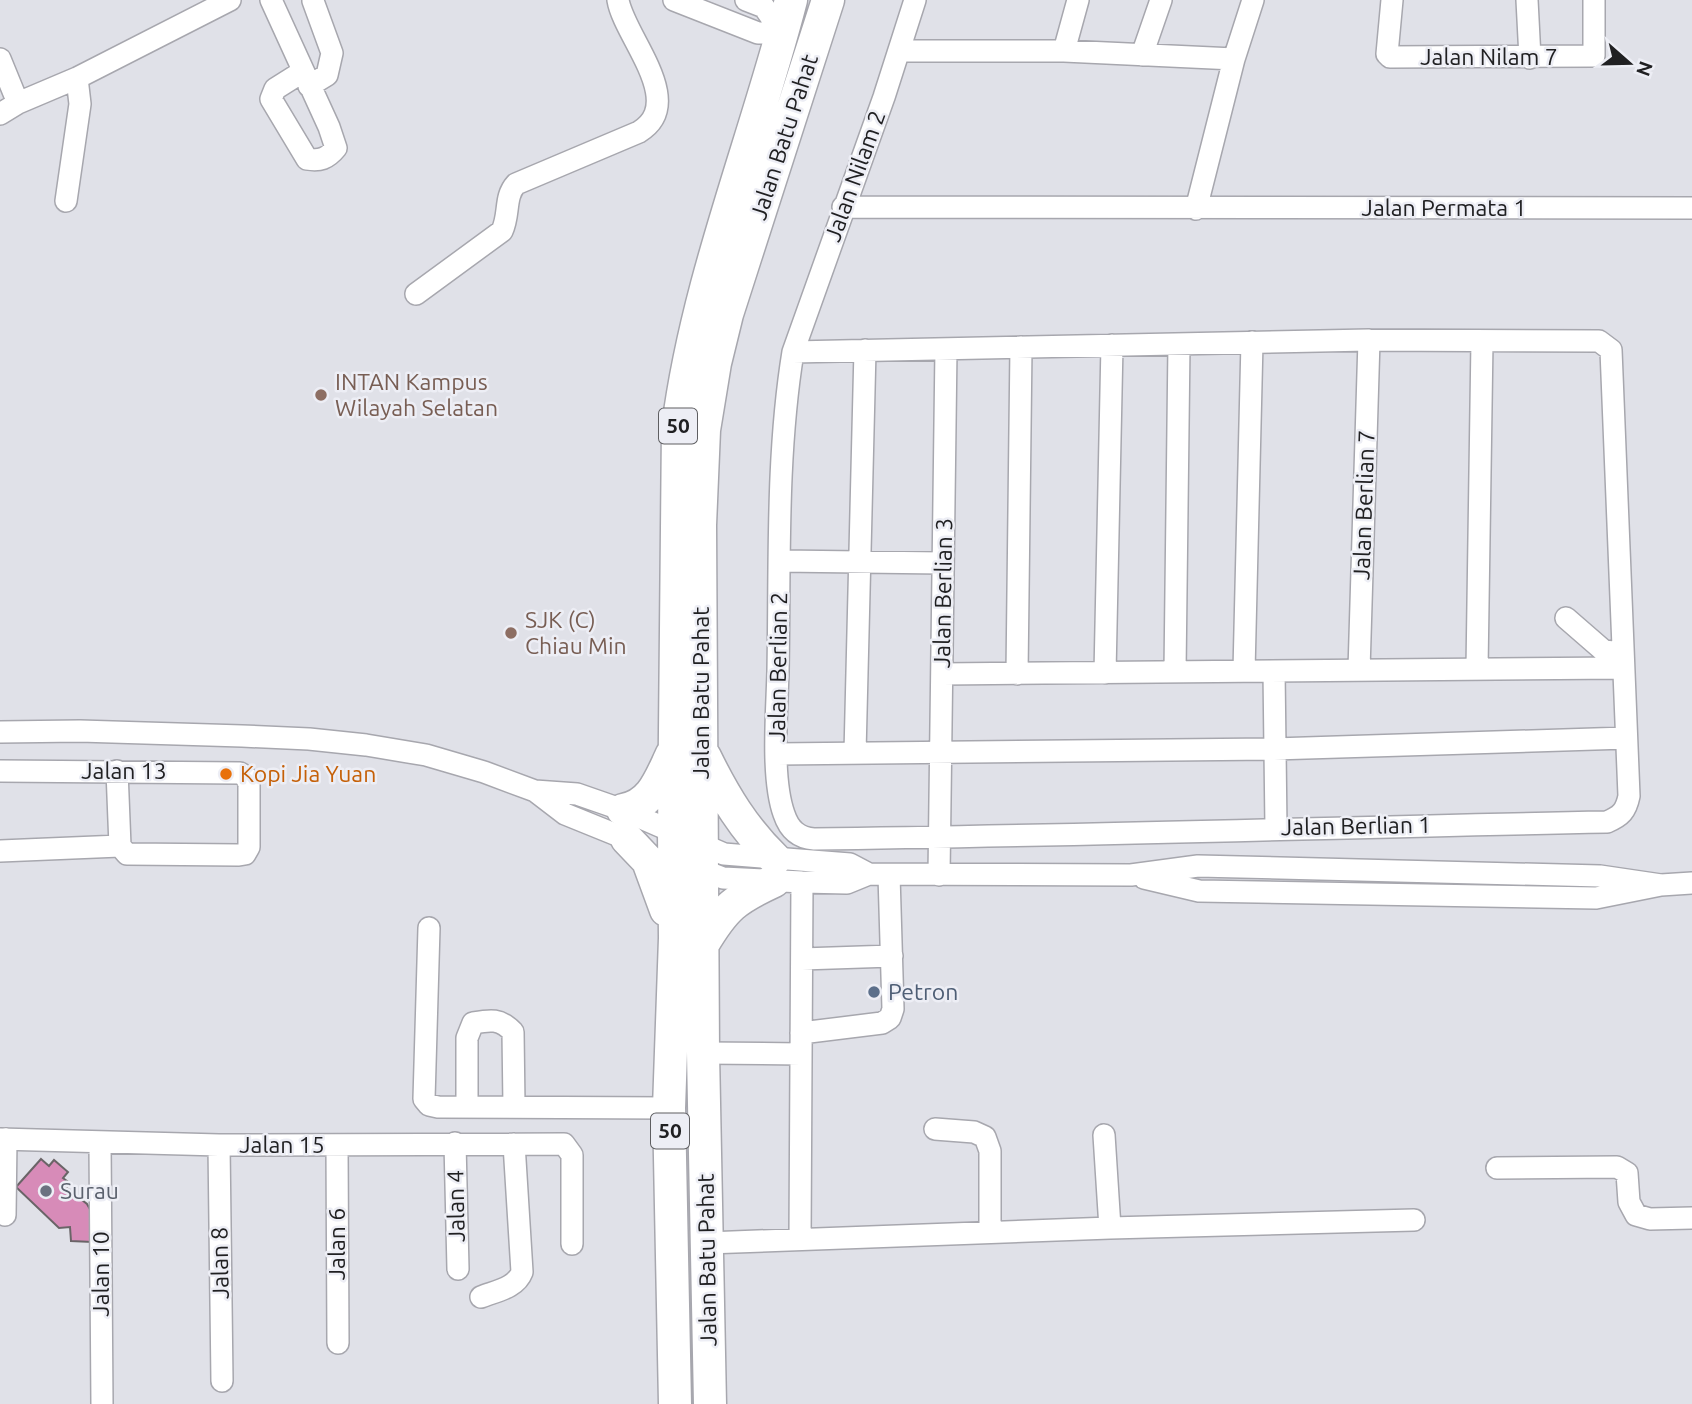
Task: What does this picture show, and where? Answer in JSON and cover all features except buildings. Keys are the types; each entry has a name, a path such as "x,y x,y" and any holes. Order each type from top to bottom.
{"highway":[{"name":"Jalan Batu Pahat","path":"675,1404 670,1108 689,941 688,749 678,427 684,379 717,246 791,0"},
{"name":"Jalan Batu Pahat","path":"688,749 704,430 715,363 727,314 801,88 826,0"},
{"path":"801,88 795,63 782,33 799,28 826,0"},
{"path":"688,749 754,839 784,874 742,896 689,941 648,861 625,825 688,749"},
{"name":"Jalan Batu Pahat","path":"689,941 718,1053 706,1243 710,1404"}],"street":[{"path":"0,59 9,109 77,78 230,0"},
{"path":"314,0 332,52 327,75 306,79 274,8 314,0"},
{"path":"416,294 502,232 508,219 508,197 516,184 639,132 651,124 656,114 657,99 653,78 641,50 620,15 618,0"},
{"path":"674,0 758,33 782,33"},
{"path":"746,0 764,7 782,33"},
{"name":"Jalan Nilam 2","path":"793,352 915,0"},
{"path":"1064,51 1078,0"},
{"path":"1142,55 1161,0"},
{"path":"1196,209 1234,59 1253,0"},
{"name":"Jalan Nilam 7","path":"1392,0 1387,54 1390,57 1530,58 1594,56 1594,0"},
{"path":"1520,0 1527,0 1530,58"},
{"path":"899,51 1064,51 1234,59"},
{"path":"66,201 80,104 77,78"},
{"name":"Jalan Permata 1","path":"844,207 1692,208"},
{"name":"Jalan Berlian 7","path":"1359,670 1369,341"},
{"path":"793,352 1252,342 1482,341 1477,669"},
{"name":"Jalan Berlian 1","path":"940,838 1607,822 1619,817 1627,807 1629,796 1611,350 1600,341 1482,341"},
{"path":"1244,671 1252,342"},
{"path":"1175,672 1179,344"},
{"path":"1105,673 1112,345"},
{"path":"1017,674 1021,347"},
{"name":"Jalan Berlian 3","path":"939,875 946,349"},
{"path":"855,753 865,350"},
{"name":"Jalan Berlian 2","path":"793,352 787,393 780,561 777,754 780,802 794,833 805,838 940,838"},
{"path":"780,561 943,563"},
{"path":"1566,618 1604,651 1623,660"},
{"path":"942,674 1477,669 1623,660"},
{"path":"1274,671 1276,828"},
{"path":"0,732 80,731 197,735 309,739 366,745 426,755 535,791 577,794 625,825 688,852 723,878 784,874 850,864 879,875"},
{"path":"197,735 197,772"},
{"path":"777,754 1275,749 1626,738"},
{"name":"Jalan 13","path":"0,771 240,773 246,777 249,784 249,847 245,854 127,854 120,846"},
{"path":"0,851 120,846 117,771"},
{"path":"535,791 565,814 625,825 688,852"},
{"path":"784,874 846,883 879,875 1131,875 1198,866 1600,876 1661,886 1692,883"},
{"path":"784,874 802,959 800,1239"},
{"path":"718,1053 755,1053 882,1023 890,1018 893,1009 892,956 879,875"},
{"path":"429,928 424,1099 429,1105 670,1108"},
{"path":"802,959 892,956"},
{"path":"467,1107 467,1038 473,1023 488,1020 505,1023 513,1032 514,1106"},
{"path":"935,1129 974,1132 985,1138 990,1151 990,1232"},
{"path":"1104,1135 1110,1227"},
{"path":"3,1139 5,1215"},
{"name":"Jalan 15","path":"3,1139 219,1145 564,1144 572,1155 572,1244"},
{"name":"Jalan 10","path":"100,1143 102,1404"},
{"name":"Jalan 4","path":"455,1143 458,1269"},
{"path":"481,1297 513,1284 519,1280 522,1272 514,1144"},
{"name":"Jalan 8","path":"219,1145 222,1381"},
{"name":"Jalan 6","path":"337,1145 338,1342"},
{"path":"1497,1168 1617,1167 1627,1173 1629,1202 1636,1215 1650,1219 1692,1218"},
{"path":"706,1243 1110,1227 1414,1220"}],"place":[{"name":"INTAN Kampus Wilayah Selatan","path":"321,395"},
{"name":"SJK (C) Chiau Min","path":"511,633"},
{"name":"Kopi Jia Yuan","path":"226,774"},
{"name":"Petron","path":"874,992"},
{"name":"Surau","path":"46,1191"}]}
